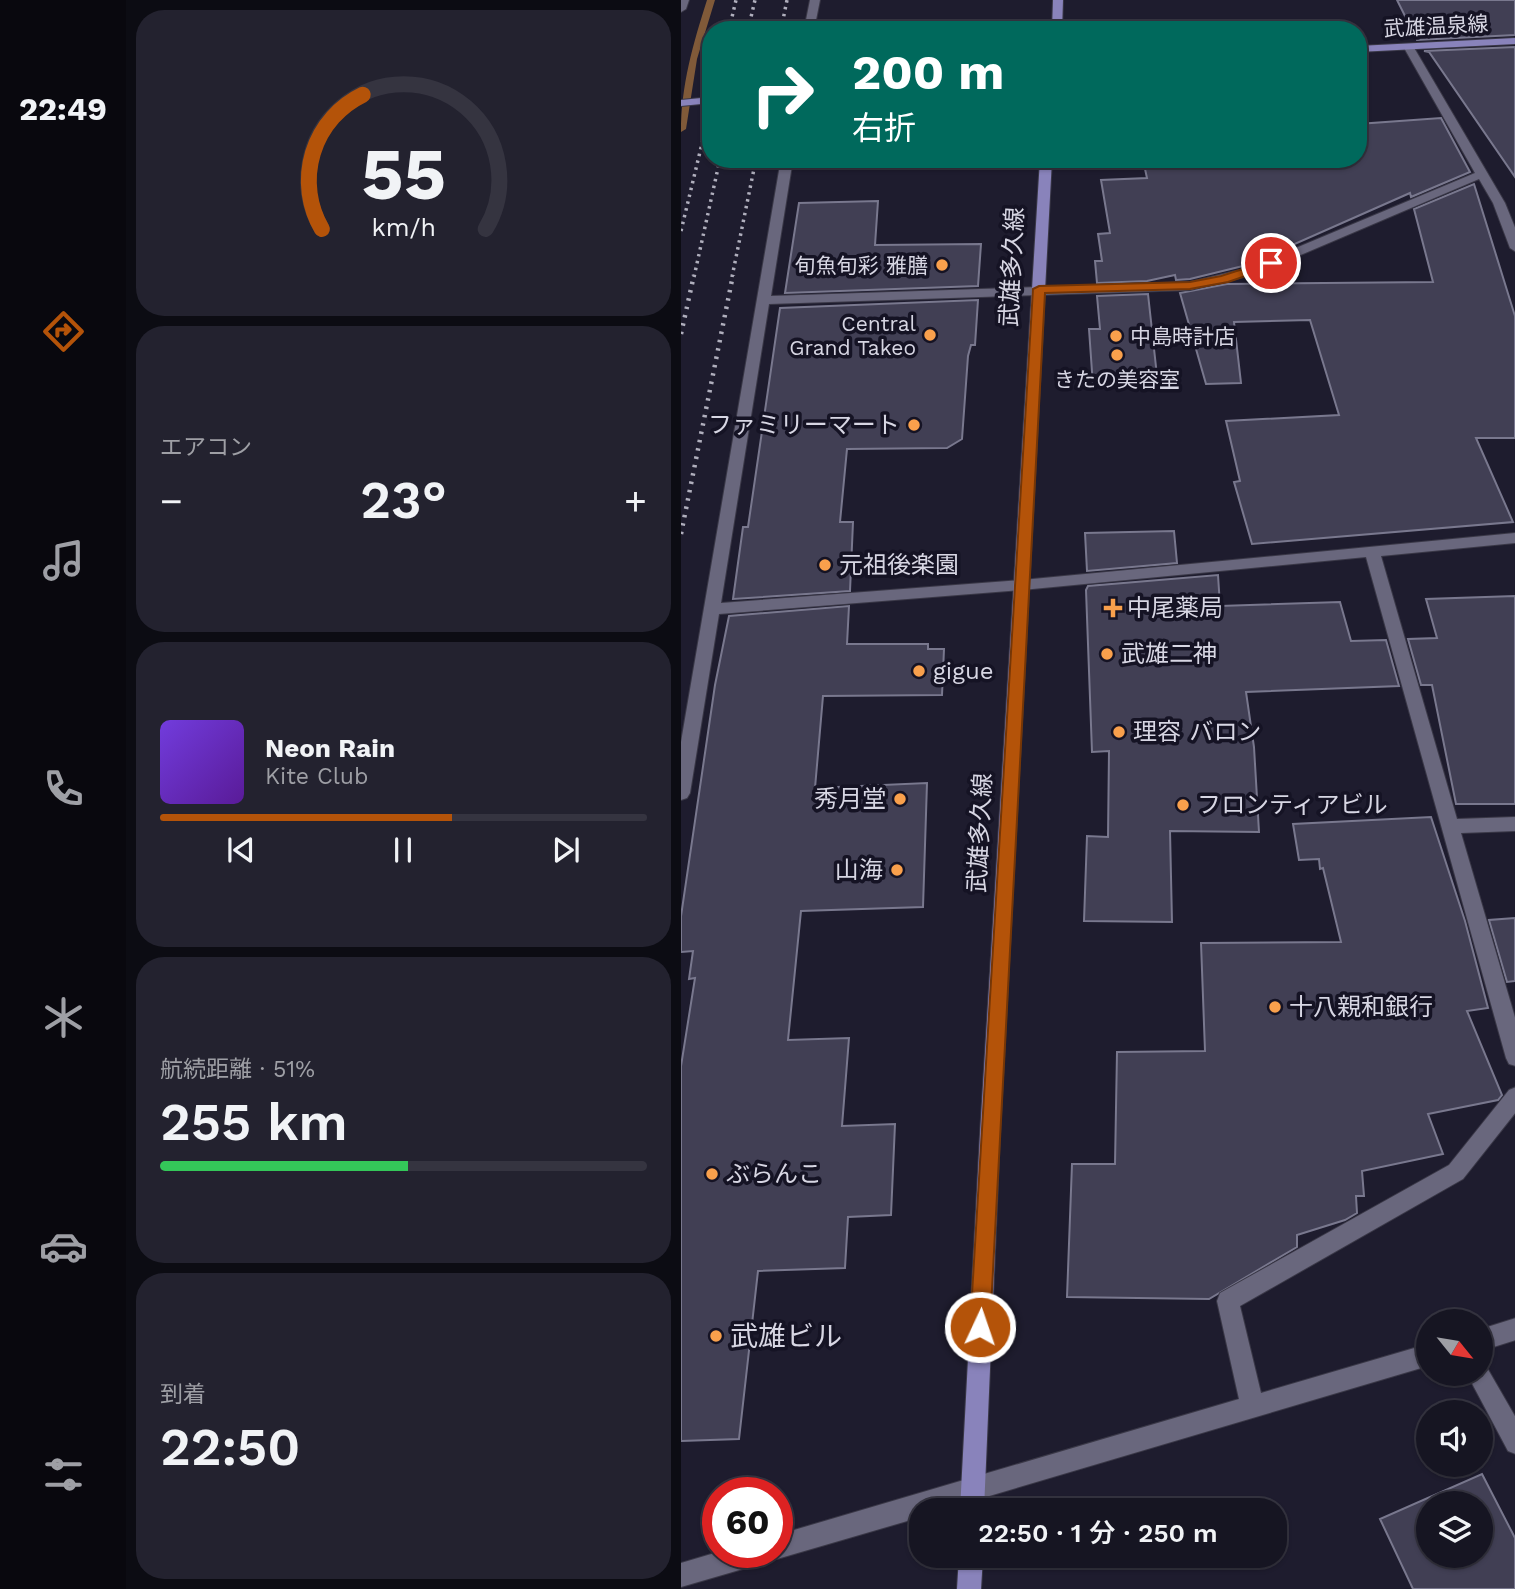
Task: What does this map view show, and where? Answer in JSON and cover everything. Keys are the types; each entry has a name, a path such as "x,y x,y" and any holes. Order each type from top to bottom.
{"main road":[{"path":"1057,21 1058,0"},
{"name":"武雄温泉線","path":"1367,49 1515,41"},
{"path":"681,103 702,101"},
{"name":"武雄多久線","path":"973,1498 1046,168"},
{"path":"969,1589 970,1568"}],"street":[{"path":"681,9 684,0"},
{"path":"811,21 815,0"},
{"path":"1408,47 1499,203 1515,248"},
{"path":"681,793 785,168"},
{"path":"763,300 1190,286 1252,271 1482,174"},
{"path":"1499,203 1515,201"},
{"path":"711,609 1022,585 1515,538"},
{"path":"1372,552 1515,1058"},
{"path":"1448,826 1515,824"},
{"path":"1252,1406 1228,1301 1456,1172 1515,1096"},
{"path":"1493,1336 1515,1329"},
{"path":"982,1498 1252,1406 1416,1358"},
{"path":"1484,1386 1515,1443"},
{"path":"793,1543 909,1516"},
{"path":"681,1575 705,1568"}],"building":[{"path":"1397,0 1515,0 1515,35 1417,40"},
{"path":"1515,47 1515,177 1429,52 1424,51"},
{"path":"1441,118 1470,172 1411,197 1410,193 1247,265 1190,279 1176,280 1175,275 1147,281 1097,283 1095,261 1102,261 1098,234 1110,233 1101,180 1147,178 1145,169 1367,168 1367,123"},
{"path":"1474,184 1515,316 1515,438 1476,438 1513,522 1252,544 1234,482 1240,481 1226,421 1339,415 1310,320 1234,322 1241,383 1206,384 1180,293 1227,284 1433,282 1414,209"},
{"path":"878,201 875,245 981,244 978,286 785,293 799,203"},
{"path":"1148,294 1158,385 1093,386 1089,329 1100,329 1097,296"},
{"path":"978,300 975,345 971,345 968,356 962,439 947,448 847,449 840,522 853,522 850,591 733,599 743,527 748,527 780,308"},
{"path":"1174,531 1177,563 1087,571 1085,533"},
{"path":"1218,575 1220,606 1340,602 1351,641 1386,640 1399,686 1246,692 1254,747 1259,832 1170,831 1172,922 1084,921 1087,836 1108,837 1109,751 1092,752 1086,590 1088,586"},
{"path":"1515,596 1515,804 1456,804 1432,685 1421,685 1408,639 1437,638 1426,599"},
{"path":"849,606 847,644 928,644 928,649 944,649 942,695 823,696 815,788 927,783 923,907 801,911 788,1040 849,1038 842,1126 895,1124 891,1215 848,1217 845,1268 758,1271 739,1439 681,1441 681,1066 695,978 689,979 693,951 681,952 681,916 715,685 729,616"},
{"path":"1431,817 1465,921 1488,1008 1467,1011 1502,1095 1498,1100 1428,1114 1443,1154 1362,1171 1364,1196 1356,1196 1357,1213 1345,1220 1297,1235 1297,1247 1209,1299 1067,1297 1072,1164 1115,1164 1117,1052 1205,1051 1201,943 1341,942 1323,868 1320,869 1319,859 1299,860 1293,824"},
{"path":"1515,918 1515,981 1507,982 1489,920"},
{"path":"1475,1477 1484,1477 1491,1491 1443,1491"},
{"path":"1493,1495 1515,1538 1515,1589 1413,1589 1380,1519 1416,1503 1416,1568 1493,1568"}],"waterway":[{"path":"705,21 711,0"},
{"path":"681,129 693,59 702,30"}],"railway":[{"path":"731,21 736,0"},
{"path":"750,21 755,0"},
{"path":"783,21 787,0"},
{"path":"681,231 702,144"},
{"path":"694,277 718,168"},
{"path":"732,277 754,168"},
{"path":"681,334 694,275"},
{"path":"681,534 733,275"}],"place":[{"name":"旬魚旬彩 雅膳","path":"942,265"},
{"name":"Central Grand Takeo","path":"930,335"},
{"name":"中島時計店","path":"1116,336"},
{"name":"きたの美容室","path":"1117,355"},
{"name":"ファミリーマート","path":"914,425"},
{"name":"元祖後楽園","path":"825,565"},
{"name":"中尾薬局","path":"1113,608"},
{"name":"武雄二神","path":"1107,654"},
{"name":"gigue","path":"919,671"},
{"name":"理容 バロン","path":"1119,732"},
{"name":"秀月堂","path":"900,799"},
{"name":"フロンティアビル","path":"1183,805"},
{"name":"山海","path":"897,870"},
{"name":"十八親和銀行","path":"1275,1007"},
{"name":"ぶらんこ","path":"712,1174"},
{"name":"武雄ビル","path":"716,1336"}],"route":[{"path":"980,1327 1039,289 1190,286 1224,279 1271,263"}]}
